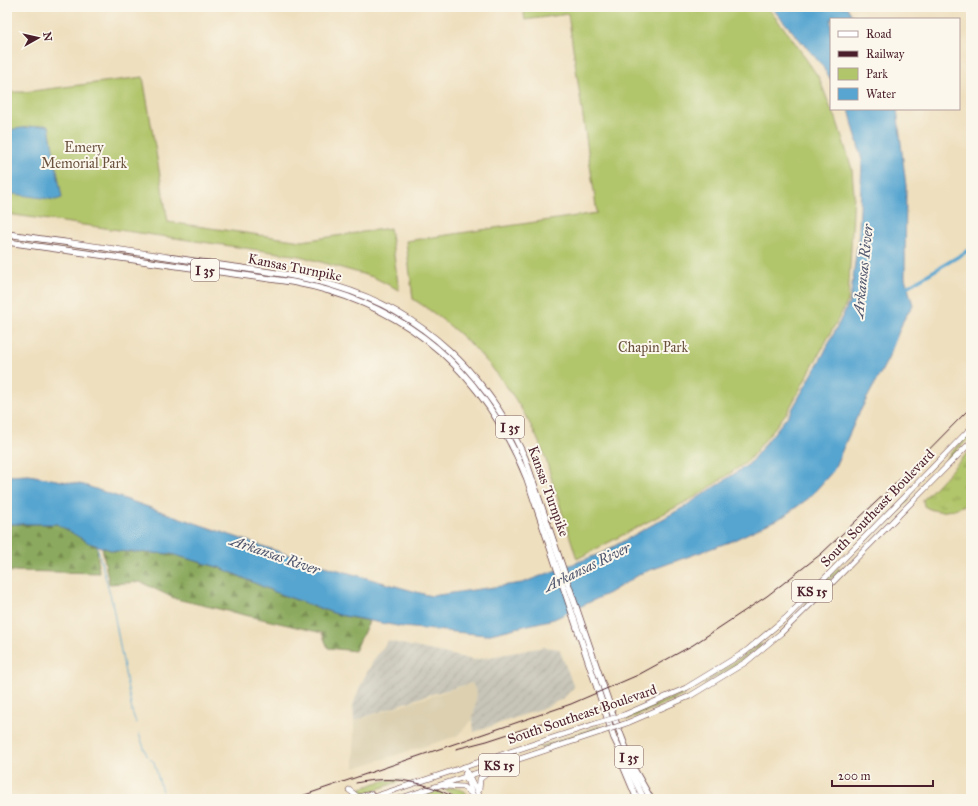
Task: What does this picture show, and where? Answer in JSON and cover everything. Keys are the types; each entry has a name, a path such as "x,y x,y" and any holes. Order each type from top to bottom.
{"highway":[{"name":"Kansas Turnpike","path":"7,234 304,278 350,290 397,312 422,328 459,358 480,382 498,407 525,458 559,552 622,738 634,768 652,799"},
{"name":"Kansas Turnpike","path":"7,242 301,284 352,299 397,320 423,337 464,374 482,395 499,421 515,451 527,479 614,738 644,799"},
{"path":"614,738 624,770 637,799"}],"main road":[{"name":"South Southeast Boulevard","path":"367,799 624,715 680,691 745,652 787,617 971,428"},
{"name":"South Southeast Boulevard","path":"398,799 627,724 690,696 746,662 781,633 823,592 886,530 971,442"},
{"path":"464,767 477,797"},
{"path":"477,797 480,779 494,767"},
{"path":"438,786 456,785 463,787 477,797"},
{"path":"349,790 358,797 382,794"}],"shaded area":[{"path":"388,641 474,660 544,647 559,649 574,687 564,698 546,707 474,732 473,719 477,693 472,683 425,696 354,721 353,705 362,682 375,658"},
{"path":"472,683 477,693 473,719 457,736 354,768 354,721"}],"green space":[{"name":"Chapin Park","path":"523,7 767,7 791,37 819,78 830,110 832,110 836,118 852,169 854,194 848,301 788,411 748,461 697,496 577,559 545,457 531,426 504,383 489,364 453,329 434,313 413,299 406,241 597,213 568,14 525,20"},
{"name":"Emery Memorial Park","path":"143,77 168,222 302,241 390,228 399,290 373,277 300,256 7,214 7,92 24,92"},
{"path":"971,432 971,436 945,462 948,456"},
{"path":"971,449 971,459 968,460 971,502 948,511 936,511 924,506 923,500"},
{"path":"908,499 909,501 877,530 886,519"},
{"path":"7,524 58,524 97,546 99,573 13,571 7,573"},
{"path":"102,547 114,551 171,554 221,568 277,593 339,615 369,621 355,651 328,648 322,633 176,599 140,582 109,584"},
{"path":"838,568 840,569 839,571 806,604 805,602"},
{"path":"762,644 725,672 703,684"},
{"path":"683,693 684,695 627,720 626,717"},
{"path":"600,726 601,728 542,748 540,747"},
{"path":"388,780 404,780 360,795 355,791 375,783"},
{"path":"459,788 474,799 461,799 443,789"},
{"path":"436,790 451,799 408,799"}],"water":[{"path":"771,7 847,7 853,18 830,18 830,78 821,64"},
{"name":"Arkansas River","path":"849,110 897,110 906,186 905,278 913,305 903,321 888,359 857,417 833,471 809,498 784,516 732,541 642,573 609,593 554,619 486,635 403,627 339,615 277,593 221,568 171,554 114,551 89,543 57,524 7,524 7,476 29,475 84,485 306,561 431,596 522,583 602,553 684,507 749,464 790,413 823,355 850,301 859,232 862,161"},
{"path":"44,125 49,126 62,198 56,200 7,193 7,130"}],"waterway":[{"path":"905,288 971,249"},
{"path":"97,546 112,602 132,711 136,723"},
{"path":"139,734 147,756"},
{"path":"150,759 154,762 164,799"}],"railway":[{"path":"293,799 571,704 638,675 693,645 767,596 821,554 893,486 971,407"},
{"path":"456,749 487,741 542,723"},
{"path":"356,783 382,780 408,781 433,788 457,799"}]}
